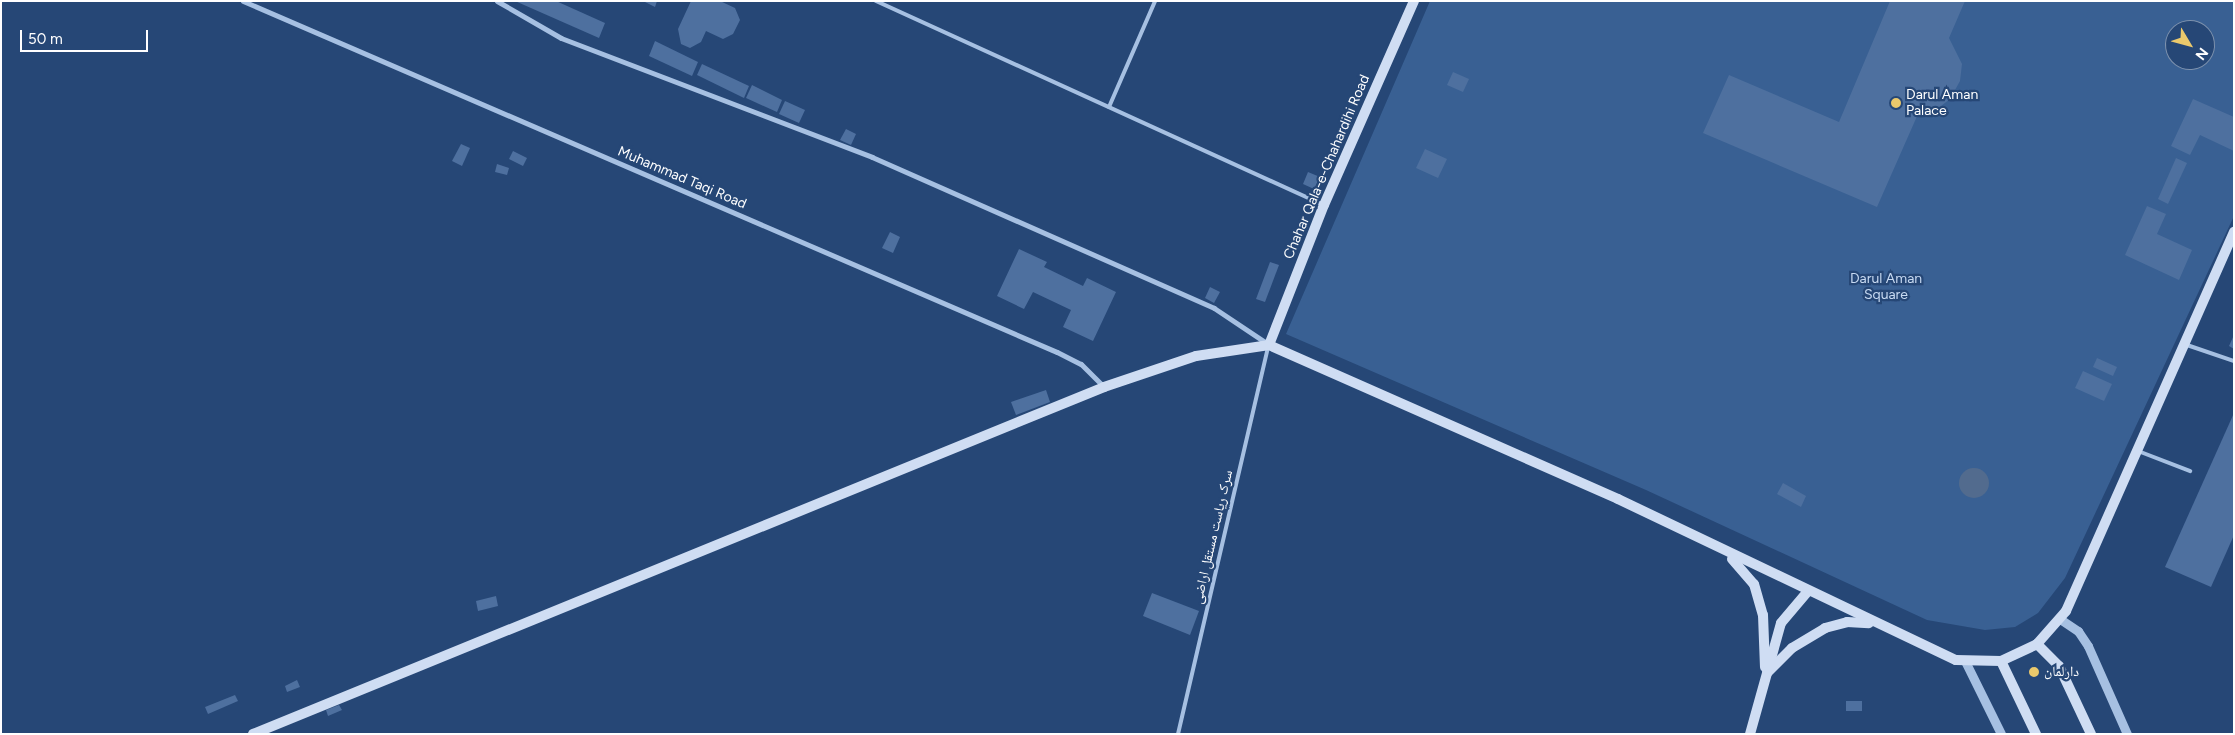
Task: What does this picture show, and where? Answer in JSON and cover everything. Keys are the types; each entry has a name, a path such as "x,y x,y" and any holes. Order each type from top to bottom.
{"main road":[{"name":"Chahar Qala-e-Chahardihi Road","path":"1269,344 1324,205 1414,1"},
{"path":"253,734 1104,387 1196,356 1269,344 1618,499 1956,660 2002,660 2037,644 2060,620 2234,231"},
{"path":"1707,542 1740,565 1754,584 1763,614 1765,676"},
{"path":"1750,734 1781,623 1808,591"},
{"path":"1765,676 1792,648 1825,628 1847,622 1875,623"},
{"path":"2037,644 2063,673 2092,734"},
{"path":"2002,660 2036,734"}],"street":[{"name":"Muhammad Taqi Road","path":"243,1 1058,352 1081,364 1104,387"},
{"path":"497,1 561,38 872,157 1205,304 1269,344"},
{"path":"2060,620 2078,631 2088,646 2128,734"},
{"path":"1964,661 2001,734"}],"lane":[{"path":"876,1 1324,205"},
{"path":"1109,107 1155,1"},
{"name":"سرک ریاست مستقل اراضی","path":"1178,734 1269,344"},
{"path":"2183,344 2234,361"},
{"path":"2136,451 2190,472"}],"green space":[{"name":"Darul Aman Square","path":"1430,1 2234,1 2234,216 2065,578 2038,613 2015,627 1985,630 1927,620 1646,490 1286,334"}],"shaded area":[{"path":"1974,468 1980,469 1988,477 1988,489 1980,497 1974,498 1968,497 1960,489 1959,483 1960,477 1968,469"}],"building":[{"path":"515,1 556,1 605,23 599,38"},
{"path":"643,1 657,1 655,7"},
{"path":"691,1 720,1 735,8 740,20 733,34 723,39 706,31 701,42 690,48 681,44 678,29"},
{"name":"Darul Aman Palace","path":"1890,1 1965,1 1949,38 1962,64 1960,81 1950,99 1941,106 1918,114 1877,207 1703,133 1729,75 1839,122"},
{"path":"655,41 698,62 692,76 649,56"},
{"path":"702,64 749,86 744,98 697,75"},
{"path":"1453,72 1469,79 1463,92 1447,85"},
{"path":"752,85 782,100 777,112 746,98"},
{"path":"2193,99 2234,117 2234,151 2200,135 2190,155 2171,146"},
{"path":"785,101 805,110 799,123 779,114"},
{"path":"846,129 856,134 851,145 840,140"},
{"path":"461,144 470,148 462,166 452,161"},
{"path":"1425,149 1447,159 1438,178 1416,168"},
{"path":"513,151 527,158 523,166 509,159"},
{"path":"2176,158 2187,163 2168,204 2158,199"},
{"path":"497,164 509,168 507,175 495,172"},
{"path":"1308,172 1320,177 1314,189 1303,184"},
{"path":"2147,206 2166,214 2157,234 2192,250 2179,280 2125,255"},
{"path":"890,232 900,237 893,253 882,248"},
{"path":"1019,249 1047,262 1044,267 1083,286 1087,278 1116,292 1093,341 1063,327 1071,310 1033,292 1024,309 997,296"},
{"path":"1270,262 1279,265 1265,302 1256,299"},
{"path":"1210,287 1220,292 1214,303 1205,298"},
{"path":"2234,335 2234,349 2229,346"},
{"path":"2097,358 2117,367 2113,376 2093,367"},
{"path":"2083,371 2112,384 2104,401 2075,388"},
{"path":"1046,390 1050,402 1016,415 1011,402"},
{"path":"2234,413 2234,535 2211,587 2165,567"},
{"path":"1783,483 1806,496 1801,507 1777,494"},
{"path":"1152,593 1199,611 1190,635 1143,616"},
{"path":"496,596 498,606 478,611 476,601"},
{"path":"297,680 300,687 287,692 285,686"},
{"path":"235,695 238,701 208,714 205,707"},
{"path":"1846,701 1862,701 1862,711 1846,711"},
{"path":"339,705 342,710 328,716 326,710"}],"place":[{"name":"Darul Aman Palace","path":"1896,103"},
{"name":"دارلمان","path":"2034,672"}]}
